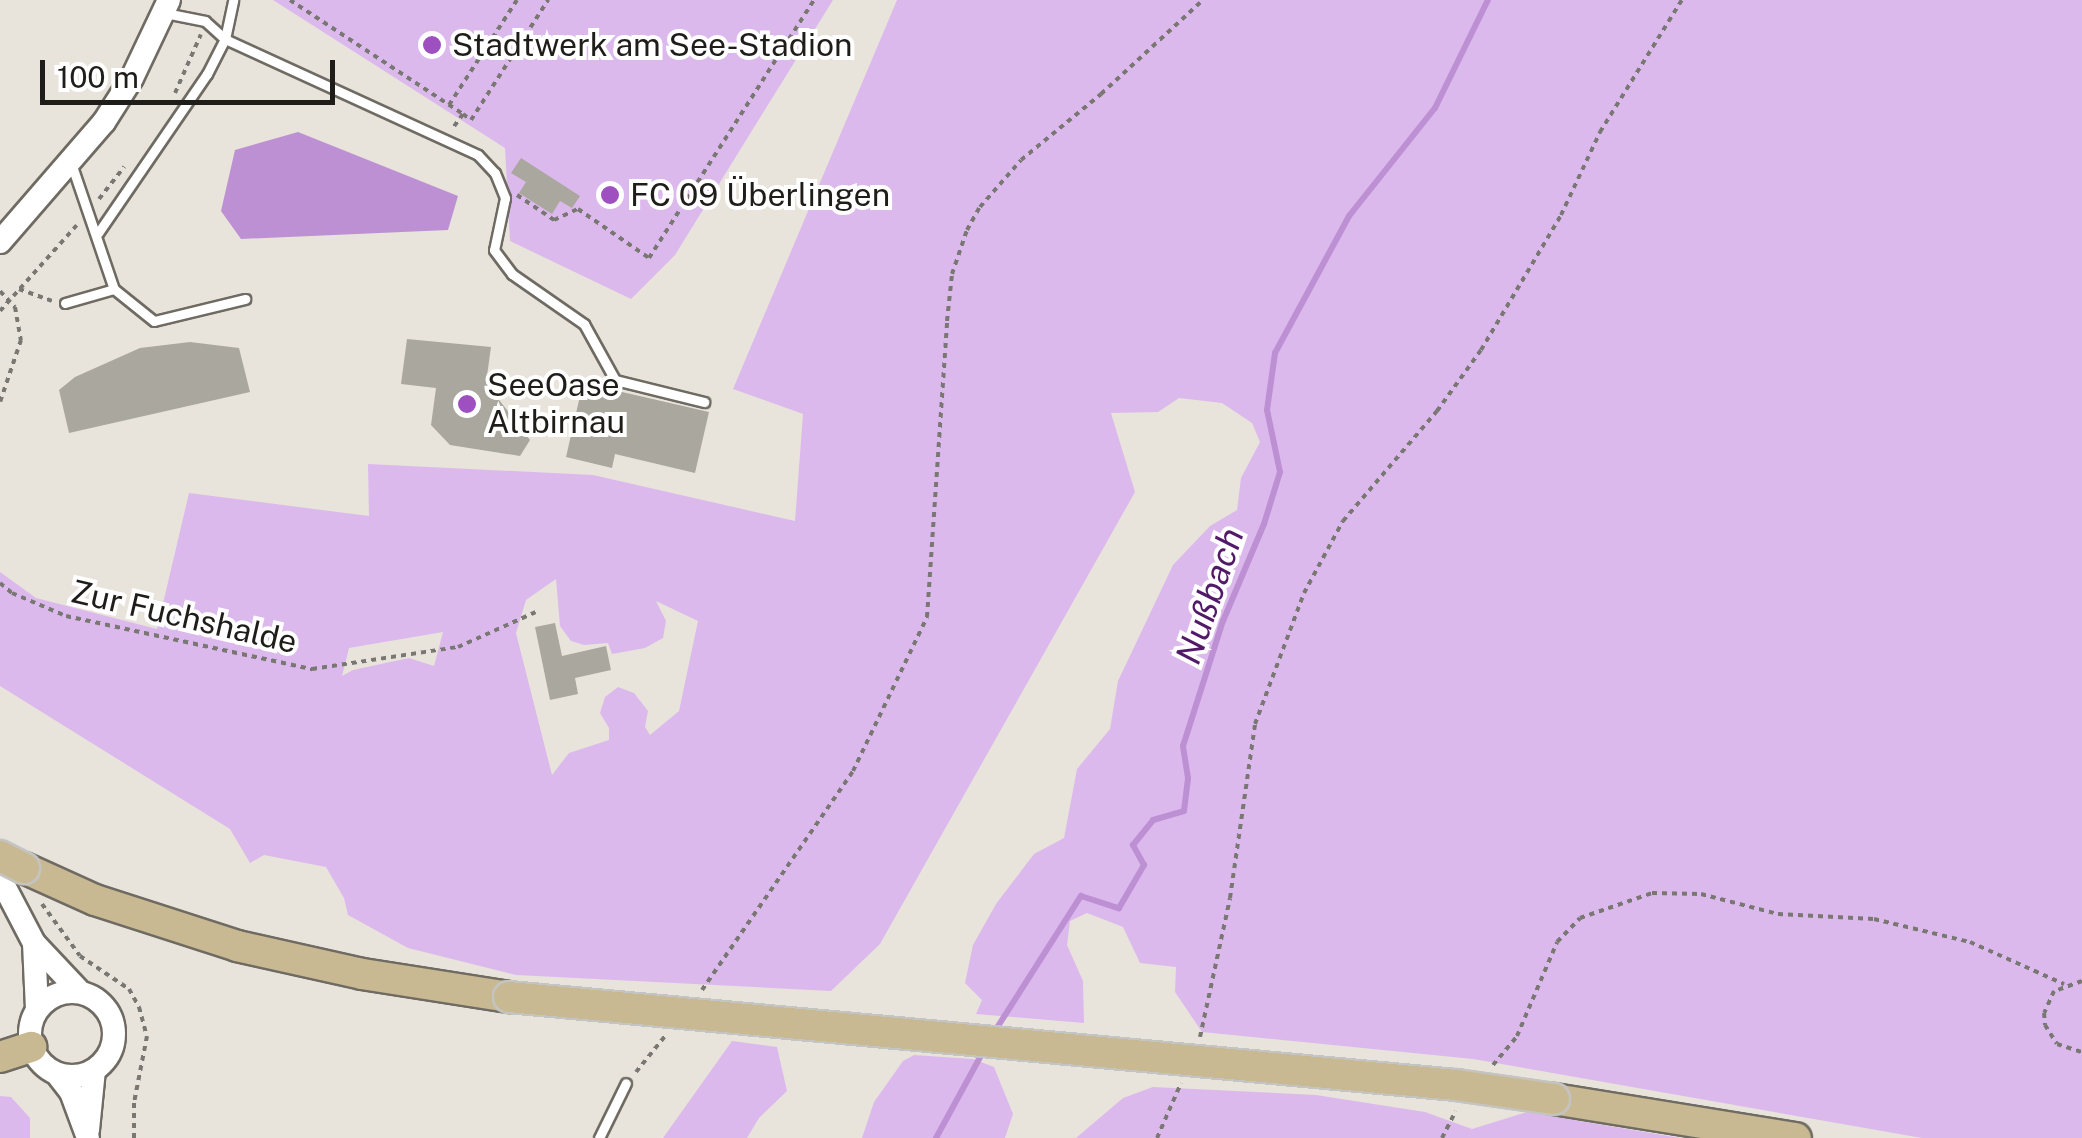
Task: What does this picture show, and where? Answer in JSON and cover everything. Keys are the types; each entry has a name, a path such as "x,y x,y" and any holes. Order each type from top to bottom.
{"main road":[{"path":"8,867 236,946 362,974 509,996 1456,1085 1796,1138"},
{"path":"0,1057 32,1047"}],"street":[{"path":"0,242 104,122 132,78 167,6"},
{"path":"8,867 34,943 38,1008"},
{"path":"34,943 79,991 93,996 112,1018 112,1048 94,1070 88,1138"},
{"path":"79,991 52,996 38,1008 31,1020 32,1047 46,1068 57,1074 70,1076 94,1070"},
{"path":"57,1074 71,1092 88,1138"}],"lane":[{"path":"98,233 207,74 226,39 233,0"},
{"path":"167,6 205,22 226,39 478,156 496,173 505,198 494,250 512,274 584,324 616,380 704,402"},
{"path":"70,160 91,210 114,289 154,322 245,299"},
{"path":"64,302 114,289"},
{"path":"599,1138 626,1083"}],"path":[{"path":"290,0 471,120 548,0"},
{"path":"450,105 517,0"},
{"path":"500,184 554,220 578,209 649,258 814,0"},
{"path":"720,968 853,771 927,617 950,290 968,230 980,207 1021,160 1101,94 1203,0"},
{"path":"1194,1050 1214,984 1255,724 1304,594 1343,521 1436,411 1481,350 1561,214 1600,132 1682,0"},
{"path":"171,99 190,67 201,35"},
{"path":"444,141 463,114"},
{"path":"0,311 91,210 132,157"},
{"path":"19,289 64,302"},
{"path":"0,291 9,300 21,340 0,402"},
{"name":"Zur Fuchshalde","path":"0,583 12,593 66,616 312,669 458,646 536,612"},
{"path":"1517,1036 1557,942 1580,918 1652,893 1701,894 1778,914 1874,918 1951,938 2064,984 2082,981"},
{"path":"110,976 129,990 147,1036 134,1103 134,1138"},
{"path":"2064,984 2047,1001 2044,1024 2057,1044 2082,1052"},
{"path":"1157,1138 1187,1068"},
{"path":"1442,1138 1452,1116"}],"shaded area":[{"name":"FC 09 Überlingen","path":"273,0 833,0 675,255 631,299 510,241 505,148"},
{"path":"897,0 2082,0 2082,1138 1922,1138 1473,1059 1202,1032 1175,992 1176,967 1140,963 1123,927 1087,913 1070,921 1067,945 1083,981 1084,1023 976,1014 982,1000 965,983 973,945 996,904 1034,854 1064,838 1077,769 1110,729 1118,681 1173,565 1210,526 1237,510 1241,478 1260,442 1252,423 1222,403 1179,398 1158,412 1111,413 1135,492 880,944 831,991 516,975 408,948 348,915 344,898 326,867 264,855 250,863 230,829 0,686 0,572 36,598 157,629 189,493 369,516 368,464 593,475 795,521 803,414 733,389","holes":["556,579 560,626 571,641 584,645 608,643 612,654 645,648 663,638 666,621 656,601 698,621 679,711 650,735 645,727 648,711 634,693 618,687 605,697 600,713 609,728 609,740 569,753 552,775 516,633 526,600","443,632 434,666 409,658 342,676 349,648"]},
{"path":"298,132 458,196 448,230 241,239 221,211 235,150"},
{"path":"732,1041 777,1047 787,1091 759,1118 747,1138 663,1138"},
{"path":"914,1055 973,1059 994,1067 1013,1114 1005,1138 862,1138 874,1102 903,1061"},
{"path":"1153,1087 1316,1095 1425,1112 1472,1129 1527,1112 1680,1138 1076,1138 1123,1098"},
{"path":"0,1096 11,1097 30,1118 30,1138 0,1138"}],"building":[{"path":"521,158 580,196 572,208 560,201 552,214 519,193 526,182 511,173"},
{"path":"407,339 491,347 486,383 530,440 520,456 450,445 431,425 436,388 401,384"},
{"path":"190,342 239,348 250,392 69,433 59,390 75,377 140,348"},
{"path":"583,383 709,412 695,473 615,454 612,468 566,457"},
{"path":"555,623 562,656 606,646 611,670 575,678 578,694 550,700 535,627"}],"waterway":[{"name":"Nußbach","path":"993,1034 1081,896 1119,908 1144,865 1133,845 1153,820 1184,811 1188,778 1183,746 1223,621 1264,524 1280,472 1267,410 1275,353 1349,216 1435,108 1488,0"},
{"name":"Nußbach","path":"936,1138 984,1050"}],"place":[{"name":"Stadtwerk am See-Stadion","path":"432,45"},
{"name":"FC 09 Überlingen","path":"610,195"},
{"name":"SeeOase Altbirnau","path":"467,404"}]}
